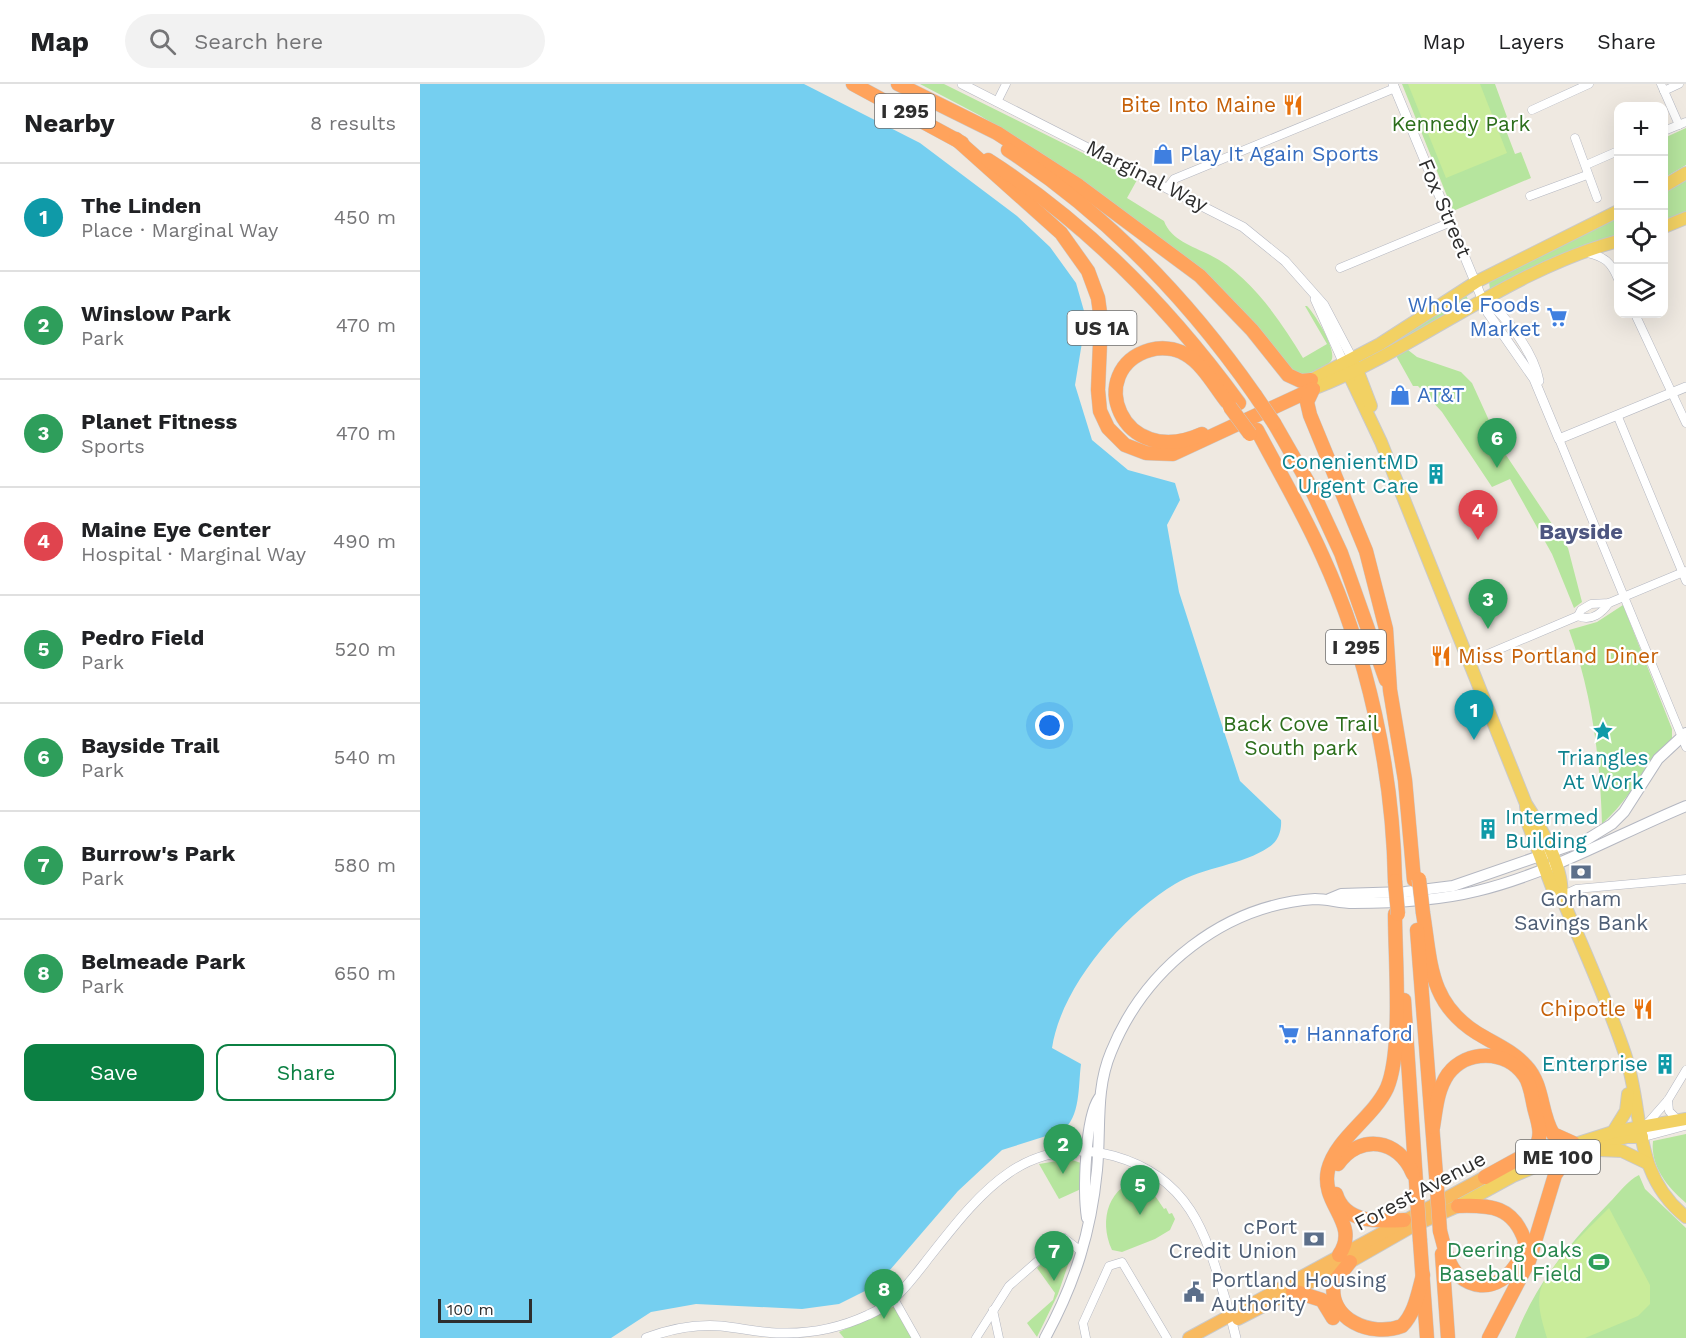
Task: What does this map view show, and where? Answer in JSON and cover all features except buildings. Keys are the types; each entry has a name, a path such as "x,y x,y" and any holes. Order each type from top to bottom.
{"highway":[{"name":"I 295","path":"853,84 956,139 1037,193 1110,254 1165,309 1253,432 1278,471 1322,555 1362,665 1376,724 1386,782 1397,914"},
{"name":"I 295","path":"898,84 941,105 1048,177 1115,232 1189,308 1255,394 1274,423 1309,484 1341,553 1390,690 1409,814 1420,913 1448,1338"},
{"path":"941,105 982,124 1033,155 1171,254 1227,302 1288,375 1312,384"},
{"name":"US 1A","path":"956,139 1060,233 1088,271 1098,298 1101,320 1098,390 1100,411 1108,428 1125,445 1146,453 1173,454 1312,384"},
{"path":"1234,405 1192,358 1171,349 1156,348 1136,357 1125,368 1117,388 1118,411 1131,430 1144,438 1167,442 1204,433 1312,384"},
{"path":"1312,384 1307,402 1313,426 1351,510 1374,575 1386,629 1390,690"},
{"path":"1420,913 1433,974 1444,1003 1471,1029 1526,1066 1540,1092 1553,1134 1576,1149 1555,1175 1529,1261 1489,1338"},
{"path":"1397,914 1427,1338"},
{"path":"1397,914 1395,1035 1392,1073 1383,1094 1345,1142 1329,1168 1327,1184 1330,1199 1347,1231 1344,1259 1334,1282 1334,1301 1346,1323 1358,1333 1373,1337 1389,1334 1407,1320 1417,1299 1423,1275"},
{"path":"1433,1127 1441,1088 1449,1074 1463,1061 1488,1055 1503,1058 1516,1066 1526,1077 1539,1126 1539,1144 1534,1150 1485,1177"},
{"path":"1404,1220 1376,1221 1356,1217 1345,1209 1337,1198 1334,1181 1337,1165 1345,1154 1358,1145 1371,1142 1388,1146 1398,1152 1407,1160 1416,1180"},
{"name":"Forest Avenue","path":"1189,1338 1293,1291 1404,1220 1485,1177"},
{"path":"1440,1231 1450,1264 1457,1274 1468,1281 1482,1285 1497,1283 1509,1277 1517,1267 1525,1241 1514,1218 1489,1206 1458,1206"},
{"name":"Forest Avenue","path":"1202,1338 1231,1318 1344,1259 1458,1206"},
{"path":"1293,1291 1316,1296 1322,1300 1347,1335"}],"main road":[{"path":"1668,184 1686,173"},
{"name":"US 1A","path":"1351,368 1476,282 1614,213"},
{"path":"1668,225 1686,218"},
{"name":"US 1A","path":"1312,384 1351,368 1535,271 1583,251 1614,242"},
{"name":"Marginal Way","path":"1351,368 1373,411 1374,425 1548,861 1563,886 1561,896 1626,1058 1642,1130"},
{"path":"1548,861 1618,819 1635,798 1658,759 1685,739"},
{"path":"1087,1220 1084,1200 1093,1106 1099,1098 1111,1053 1135,1005 1154,981 1184,952 1211,932 1252,913 1286,903 1329,899 1341,894 1405,892 1453,886 1548,861 1686,806"},
{"name":"Marginal Way","path":"1626,1058 1635,1071 1642,1130"},
{"path":"1613,1132 1626,1111 1630,1081"},
{"path":"1045,1338 1071,1288 1082,1252 1087,1220 1093,1203 1101,1106 1099,1098"},
{"name":"Forest Avenue","path":"1485,1177 1576,1149 1613,1132 1642,1130 1683,1121"},
{"path":"1599,1150 1642,1130 1647,1163 1666,1199 1686,1218"},
{"name":"Forest Avenue","path":"1458,1206 1540,1164 1577,1150 1627,1137 1642,1130"},
{"path":"1480,1194 1576,1149 1622,1150 1647,1163"}],"street":[{"name":"Marginal Way","path":"962,84 1229,218 1256,236 1285,261 1332,317 1351,368"},
{"path":"998,102 1006,84"},
{"path":"1532,110 1589,84"},
{"path":"1668,129 1682,124 1663,88 1679,84"},
{"path":"1168,187 1174,179 1394,86"},
{"name":"Fox Street","path":"1394,86 1484,298 1495,308 1530,355 1538,374 1542,399 1559,439"},
{"path":"1575,138 1597,198"},
{"path":"1586,165 1614,153"},
{"path":"1530,196 1587,175"},
{"path":"1340,268 1451,222"},
{"path":"1583,251 1602,257 1611,263 1614,270"},
{"path":"1637,318 1686,423"},
{"path":"1685,739 1559,439 1618,417 1686,387"},
{"path":"1618,417 1686,581"},
{"path":"1578,616 1581,610 1591,604 1609,603 1684,572"},
{"path":"1469,662 1578,616 1585,618 1594,616 1609,603"},
{"path":"1561,896 1576,889 1686,879"},
{"path":"1642,1130 1668,1100 1686,1070"},
{"path":"1668,1100 1669,1111 1683,1121"},
{"path":"646,1338 678,1328 706,1325 779,1333 814,1332 853,1321 894,1299 977,1200 1004,1175 1038,1157 1071,1150 1087,1150 1140,1165 1169,1184 1188,1205 1205,1235 1236,1338"},
{"path":"976,1338 1017,1278 1065,1238 1082,1252"},
{"path":"1086,1338 1083,1323 1109,1266 1122,1262 1167,1338"},
{"path":"894,1299 916,1338"},
{"path":"991,1338 999,1338 993,1310"}],"green space":[{"path":"920,84 944,84 1137,180 1127,198 1164,221 1167,228 1177,238 1224,263 1238,274 1274,314 1303,358 1327,344 1305,306 1307,306 1329,341 1331,361 1306,375 1290,370 1258,327 1042,154 979,115"},
{"name":"Kennedy Park","path":"1402,84 1495,84 1507,117 1502,120 1515,154 1521,152 1531,178 1453,211"},
{"path":"1408,84 1480,84 1507,153 1446,178"},
{"path":"1686,128 1686,165 1668,176 1668,156 1668,136"},
{"path":"1686,178 1686,214 1668,222 1668,210 1668,189"},
{"path":"1614,220 1614,240 1490,290 1489,281"},
{"path":"1466,295 1468,300 1378,356 1360,362"},
{"path":"1403,346 1417,357 1461,372 1472,383 1502,449 1568,548 1582,602 1574,608 1552,554 1510,479 1492,487 1442,412 1418,386 1413,386 1394,352"},
{"path":"1623,605 1672,729 1672,738 1602,824 1599,774 1589,701 1569,630 1597,622"},
{"path":"1686,1134 1686,1203 1657,1168 1653,1141"},
{"path":"1069,1159 1081,1163 1081,1189 1059,1199 1039,1164"},
{"path":"1639,1175 1645,1189 1686,1228 1686,1338 1515,1338 1532,1300 1554,1266 1594,1218"},
{"path":"1143,1178 1164,1209 1166,1208 1169,1214 1172,1213 1175,1219 1170,1230 1155,1239 1122,1252 1112,1250 1106,1227 1110,1205 1122,1188"},
{"name":"Deering Oaks Baseball Field","path":"1609,1208 1650,1285 1650,1304 1638,1316 1585,1338 1547,1338 1539,1304 1544,1282 1570,1248"},
{"path":"1064,1245 1072,1247 1072,1253 1058,1294 1037,1337 1027,1323 1053,1300 1055,1293 1037,1268"},
{"path":"894,1306 914,1338 844,1338 839,1332"}],"water":[{"path":"420,84 804,84 920,143 1017,216 1050,247 1076,283 1086,318 1075,385 1092,440 1128,470 1175,483 1180,500 1167,525 1179,592 1240,781 1281,820 1279,835 1272,845 1259,853 1186,878 1175,884 1155,898 1115,934 1097,955 1068,1001 1052,1048 1081,1064 1078,1101 1073,1118 1068,1125 1062,1131 1002,1150 958,1191 877,1285 839,1304 802,1309 696,1304 651,1312 611,1338 420,1338"}],"place":[{"name":"Bite Into Maine","path":"1293,105"},
{"name":"Play It Again Sports","path":"1163,154"},
{"name":"Whole Foods Market","path":"1557,317"},
{"name":"AT&T","path":"1400,395"},
{"name":"Bayside Trail","path":"1497,468"},
{"name":"ConenientMD Urgent Care","path":"1436,474"},
{"name":"Maine Eye Center","path":"1478,540"},
{"name":"Planet Fitness","path":"1488,629"},
{"name":"Miss Portland Diner","path":"1441,656"},
{"name":"Triangles At Work","path":"1603,731"},
{"name":"The Linden","path":"1474,740"},
{"name":"Intermed Building","path":"1488,829"},
{"name":"Gorham Savings Bank","path":"1581,872"},
{"name":"Chipotle","path":"1643,1009"},
{"name":"Hannaford","path":"1289,1034"},
{"name":"Enterprise","path":"1665,1064"},
{"name":"Winslow Park","path":"1063,1174"},
{"name":"Pedro Field","path":"1140,1215"},
{"name":"cPort Credit Union","path":"1314,1239"},
{"name":"Deering Oaks Baseball Field","path":"1599,1262"},
{"name":"Burrow's Park","path":"1054,1281"},
{"name":"Portland Housing Authority","path":"1194,1292"},
{"name":"Belmeade Park","path":"884,1319"}],"district":[{"name":"Bayside","path":"1581,531"}],"park label":[{"name":"Back Cove Trail South park","path":"1301,736"}]}
